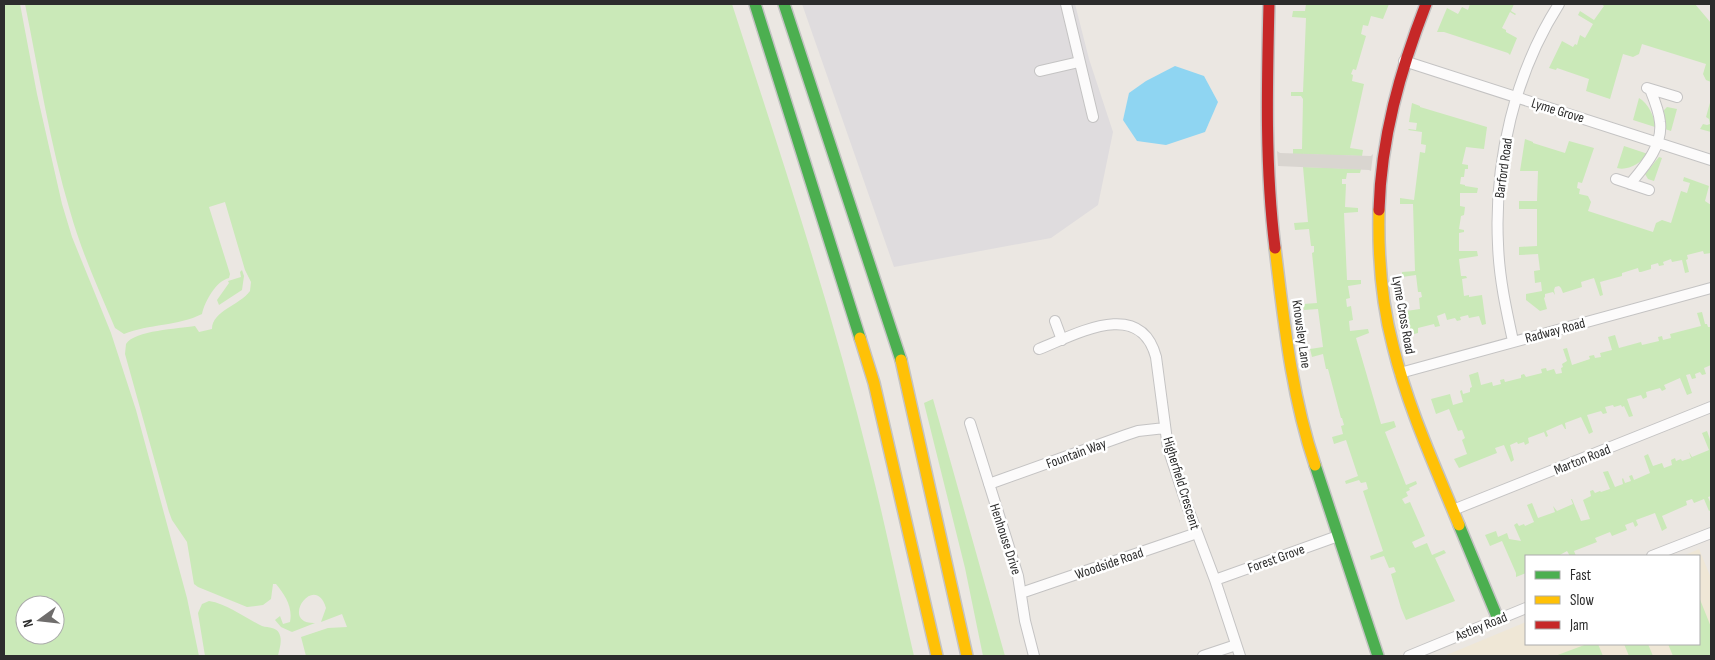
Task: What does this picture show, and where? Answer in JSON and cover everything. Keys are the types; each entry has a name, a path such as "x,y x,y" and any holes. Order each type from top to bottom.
{"main road":[{"path":"754,4 874,383 937,656"},
{"path":"784,4 904,369 968,656"},
{"name":"Knowsley Lane","path":"1268,4 1267,163 1272,226 1287,342 1302,418 1338,536 1378,656"},
{"name":"Lyme Cross Road","path":"1426,4 1404,61 1385,140 1380,197 1381,274 1390,336 1416,422 1498,619"}],"street":[{"path":"1066,4 1093,118"},
{"name":"Barford Road","path":"1513,341 1500,273 1498,217 1502,161 1516,98 1537,43 1559,4"},
{"name":"Lyme Grove","path":"1404,61 1711,160"},
{"path":"1040,71 1079,62"},
{"path":"1630,184 1651,158 1660,123 1648,88 1677,97"},
{"path":"1616,179 1649,190"},
{"name":"Radway Road","path":"1400,373 1711,288"},
{"path":"1055,321 1062,340"},
{"name":"Higherfield Crescent","path":"1038,349 1110,323 1123,324 1142,333 1151,344 1156,357 1165,428 1174,469 1215,580 1240,656"},
{"name":"Marton Road","path":"1453,510 1711,407"},
{"name":"Henhouse Drive","path":"970,423 1014,562 1021,593 1024,621 1034,656"},
{"name":"Fountain Way","path":"990,484 1138,431 1165,428"},
{"name":"Woodside Road","path":"1021,593 1197,533"},
{"path":"1655,555 1711,533"},
{"name":"Forest Grove","path":"1215,580 1338,536"},
{"name":"Astley Road","path":"1409,656 1525,608"},
{"path":"1203,656 1236,645"}],"shaded area":[{"path":"802,4 1075,4 1089,59 1113,132 1098,205 1051,238 894,267"},
{"path":"1277,151 1280,153 1371,156 1373,154 1371,171 1278,166"},
{"path":"1699,549 1711,578 1711,656 1444,656 1525,622 1525,645 1700,645 1700,555 1685,555"}],"green space":[{"path":"4,4 20,4 37,94 62,204 72,237 111,333 136,410 187,598 199,656 4,656"},
{"path":"25,4 732,4 805,233 839,348 876,488 914,656 306,656 301,637 328,628 347,627 342,614 321,622 326,608 321,598 314,595 302,602 299,609 300,616 304,621 315,623 292,632 281,627 275,620 280,616 283,624 290,622 291,617 288,602 276,584 273,584 271,599 263,605 247,607 198,587 194,584 187,542 172,520 169,512 125,354 126,344 138,336 158,331 195,326 199,332 212,329 213,323 221,313 250,291 251,282 245,270 225,202 209,207 230,274 229,278 220,283 212,292 202,314 183,321 143,328 124,334 115,328 74,226 51,134"},
{"path":"1306,4 1389,4 1383,19 1371,16 1368,26 1363,25 1361,34 1366,36 1356,70 1353,69 1351,74 1353,75 1352,81 1364,84 1350,148 1363,150 1362,156 1293,154 1293,149 1302,149 1303,99 1301,96 1291,96 1291,92 1303,92 1306,18 1292,17 1293,11 1305,11"},
{"path":"1470,4 1514,4 1511,11 1516,14 1510,12 1502,28 1517,38 1510,55 1444,32 1437,32 1447,8 1458,14 1462,7 1468,10"},
{"path":"1601,4 1695,4 1711,23 1711,82 1706,80 1703,74 1706,64 1642,44 1639,54 1633,57 1623,54 1610,99 1586,91 1589,79 1557,68 1556,70 1549,68 1562,41 1573,47 1575,44 1577,45 1580,35 1585,38 1593,24 1578,15 1580,11 1594,20 1604,6"},
{"path":"1639,98 1650,111 1655,127 1633,120"},
{"path":"1711,99 1711,132 1700,129 1703,124 1710,124 1709,119 1706,117"},
{"path":"1412,103 1487,127 1484,149 1466,147 1462,164 1468,165 1468,169 1465,169 1464,177 1461,177 1460,184 1478,188 1477,193 1460,193 1460,206 1465,207 1459,229 1464,230 1464,232 1459,233 1459,251 1477,251 1478,256 1459,259 1461,276 1466,276 1467,278 1462,279 1464,296 1482,295 1486,324 1482,325 1479,316 1469,318 1468,315 1460,317 1461,320 1457,321 1455,318 1447,320 1445,313 1437,316 1440,326 1435,327 1434,324 1418,328 1418,333 1410,335 1406,311 1420,309 1419,298 1422,297 1421,292 1418,292 1416,275 1402,277 1402,272 1415,271 1413,204 1400,204 1400,198 1414,200 1420,152 1425,153 1426,145 1421,144 1422,132 1408,130 1416,130 1417,123 1409,122"},
{"path":"1667,107 1677,109 1671,131 1665,129 1664,110"},
{"path":"1525,139 1565,153 1569,141 1594,148 1582,183 1578,182 1577,188 1580,189 1579,194 1588,196 1591,202 1588,211 1653,232 1656,223 1662,220 1671,223 1681,191 1687,193 1690,183 1683,181 1684,177 1709,186 1705,201 1711,205 1711,253 1704,254 1703,251 1687,255 1688,259 1686,260 1689,272 1685,273 1682,260 1672,262 1671,259 1663,262 1664,265 1659,266 1658,263 1651,265 1651,269 1641,272 1639,272 1638,268 1622,273 1622,276 1600,282 1603,295 1600,296 1594,278 1581,282 1582,287 1563,293 1559,286 1555,287 1555,295 1553,292 1545,294 1544,298 1547,309 1540,311 1526,300 1526,294 1542,291 1541,282 1535,283 1534,271 1540,270 1538,254 1519,255 1519,247 1537,246 1537,209 1519,209 1519,201 1537,201 1538,171 1520,171"},
{"path":"1624,146 1648,154 1634,166 1617,168"},
{"path":"1659,157 1662,158 1654,181 1648,179 1645,174"},
{"path":"1303,167 1361,169 1360,173 1347,173 1346,179 1342,179 1342,184 1346,184 1345,207 1358,208 1358,212 1344,213 1347,280 1361,280 1361,284 1348,286 1350,298 1346,299 1347,307 1351,306 1353,320 1349,321 1350,331 1368,329 1369,333 1356,338 1381,424 1394,421 1396,427 1385,432 1406,485 1416,481 1417,484 1409,488 1410,490 1406,492 1408,496 1402,499 1405,504 1410,502 1425,536 1412,542 1415,548 1427,543 1432,555 1444,550 1446,553 1435,558 1455,601 1406,620 1391,574 1396,572 1394,567 1389,568 1384,556 1371,560 1370,556 1383,551 1363,491 1368,489 1366,482 1361,483 1359,480 1346,484 1345,481 1358,476 1346,440 1334,444 1332,437 1343,434 1341,426 1344,425 1323,354 1312,357 1310,349 1323,347 1318,309 1304,310 1303,304 1317,303 1312,253 1314,252 1314,246 1311,246 1309,229 1295,230 1294,223 1308,222"},
{"path":"242,270 244,276 242,290 219,305 217,300 229,283 228,281 241,277 240,272"},
{"path":"1702,312 1705,324 1711,327 1711,365 1704,368 1706,374 1702,375 1700,372 1695,374 1696,378 1692,379 1690,374 1686,375 1692,393 1687,395 1680,378 1664,385 1666,389 1662,391 1660,388 1646,392 1647,397 1643,399 1641,395 1627,399 1633,416 1629,417 1624,406 1622,407 1621,405 1605,407 1607,413 1603,414 1601,411 1587,415 1593,432 1589,434 1581,417 1565,423 1566,429 1562,424 1546,431 1548,436 1546,437 1544,432 1528,438 1529,443 1525,445 1524,442 1518,444 1517,442 1510,445 1514,460 1511,462 1504,445 1495,448 1497,453 1459,468 1454,459 1467,454 1462,440 1465,438 1462,430 1458,431 1449,409 1436,414 1431,399 1450,394 1453,405 1463,402 1460,391 1462,390 1463,394 1470,392 1472,387 1469,375 1478,372 1481,385 1492,382 1493,386 1501,384 1500,380 1504,379 1505,382 1521,378 1521,375 1524,374 1526,377 1542,373 1541,369 1546,368 1547,371 1554,369 1556,374 1562,373 1562,364 1567,361 1563,349 1567,348 1572,365 1590,359 1589,356 1601,357 1600,353 1612,350 1608,337 1615,335 1619,348 1641,342 1642,345 1659,341 1658,337 1662,336 1663,340 1671,338 1670,334 1701,326 1697,313"},
{"path":"933,399 1005,656 983,656 965,568 924,403"},
{"path":"1707,431 1711,442 1711,496 1708,497 1711,510 1709,511 1704,499 1694,503 1692,499 1686,501 1687,505 1662,516 1667,528 1662,531 1655,513 1636,520 1638,525 1635,527 1633,522 1625,525 1627,530 1612,536 1610,532 1595,538 1597,542 1574,551 1576,555 1569,555 1567,551 1560,555 1525,555 1525,573 1516,577 1502,541 1490,546 1485,535 1496,531 1498,537 1507,533 1509,539 1521,541 1514,525 1517,523 1519,526 1524,524 1525,526 1534,522 1527,505 1532,503 1538,518 1555,512 1553,506 1557,511 1573,504 1572,499 1581,521 1590,519 1583,500 1591,496 1590,491 1593,490 1595,493 1610,489 1603,472 1608,471 1615,487 1623,484 1623,478 1625,483 1631,481 1629,476 1632,475 1634,480 1650,473 1644,456 1648,454 1653,466 1662,463 1664,468 1672,465 1671,460 1675,458 1676,461 1681,459 1682,461 1691,458 1689,452 1692,457 1709,450 1702,433"},
{"path":"1700,600 1711,627 1711,656 1673,656 1668,645 1700,645"},
{"path":"209,601 230,608 262,626 276,630 281,639 278,656 205,656 198,613 202,604"},
{"path":"1584,645 1598,645 1603,656 1555,656"},
{"path":"1624,645 1648,645 1653,656 1629,656"}],"water":[{"path":"1175,66 1204,76 1218,102 1205,132 1166,145 1137,141 1123,120 1129,93 1146,81"}],"traffic: fast":[{"path":"755,4 860,338"},
{"path":"784,4 901,360"},
{"path":"1315,465 1378,656"},
{"path":"1459,525 1498,619"}],"traffic: slow":[{"path":"1379,210 1381,278 1393,346 1414,414 1459,525"},
{"path":"1275,248 1294,384 1315,465"},
{"path":"860,338 874,383 937,656"},
{"path":"901,360 967,656"}],"traffic: jam":[{"path":"1269,4 1268,157 1275,248"},
{"path":"1379,210 1388,131 1400,80 1426,4"}]}
